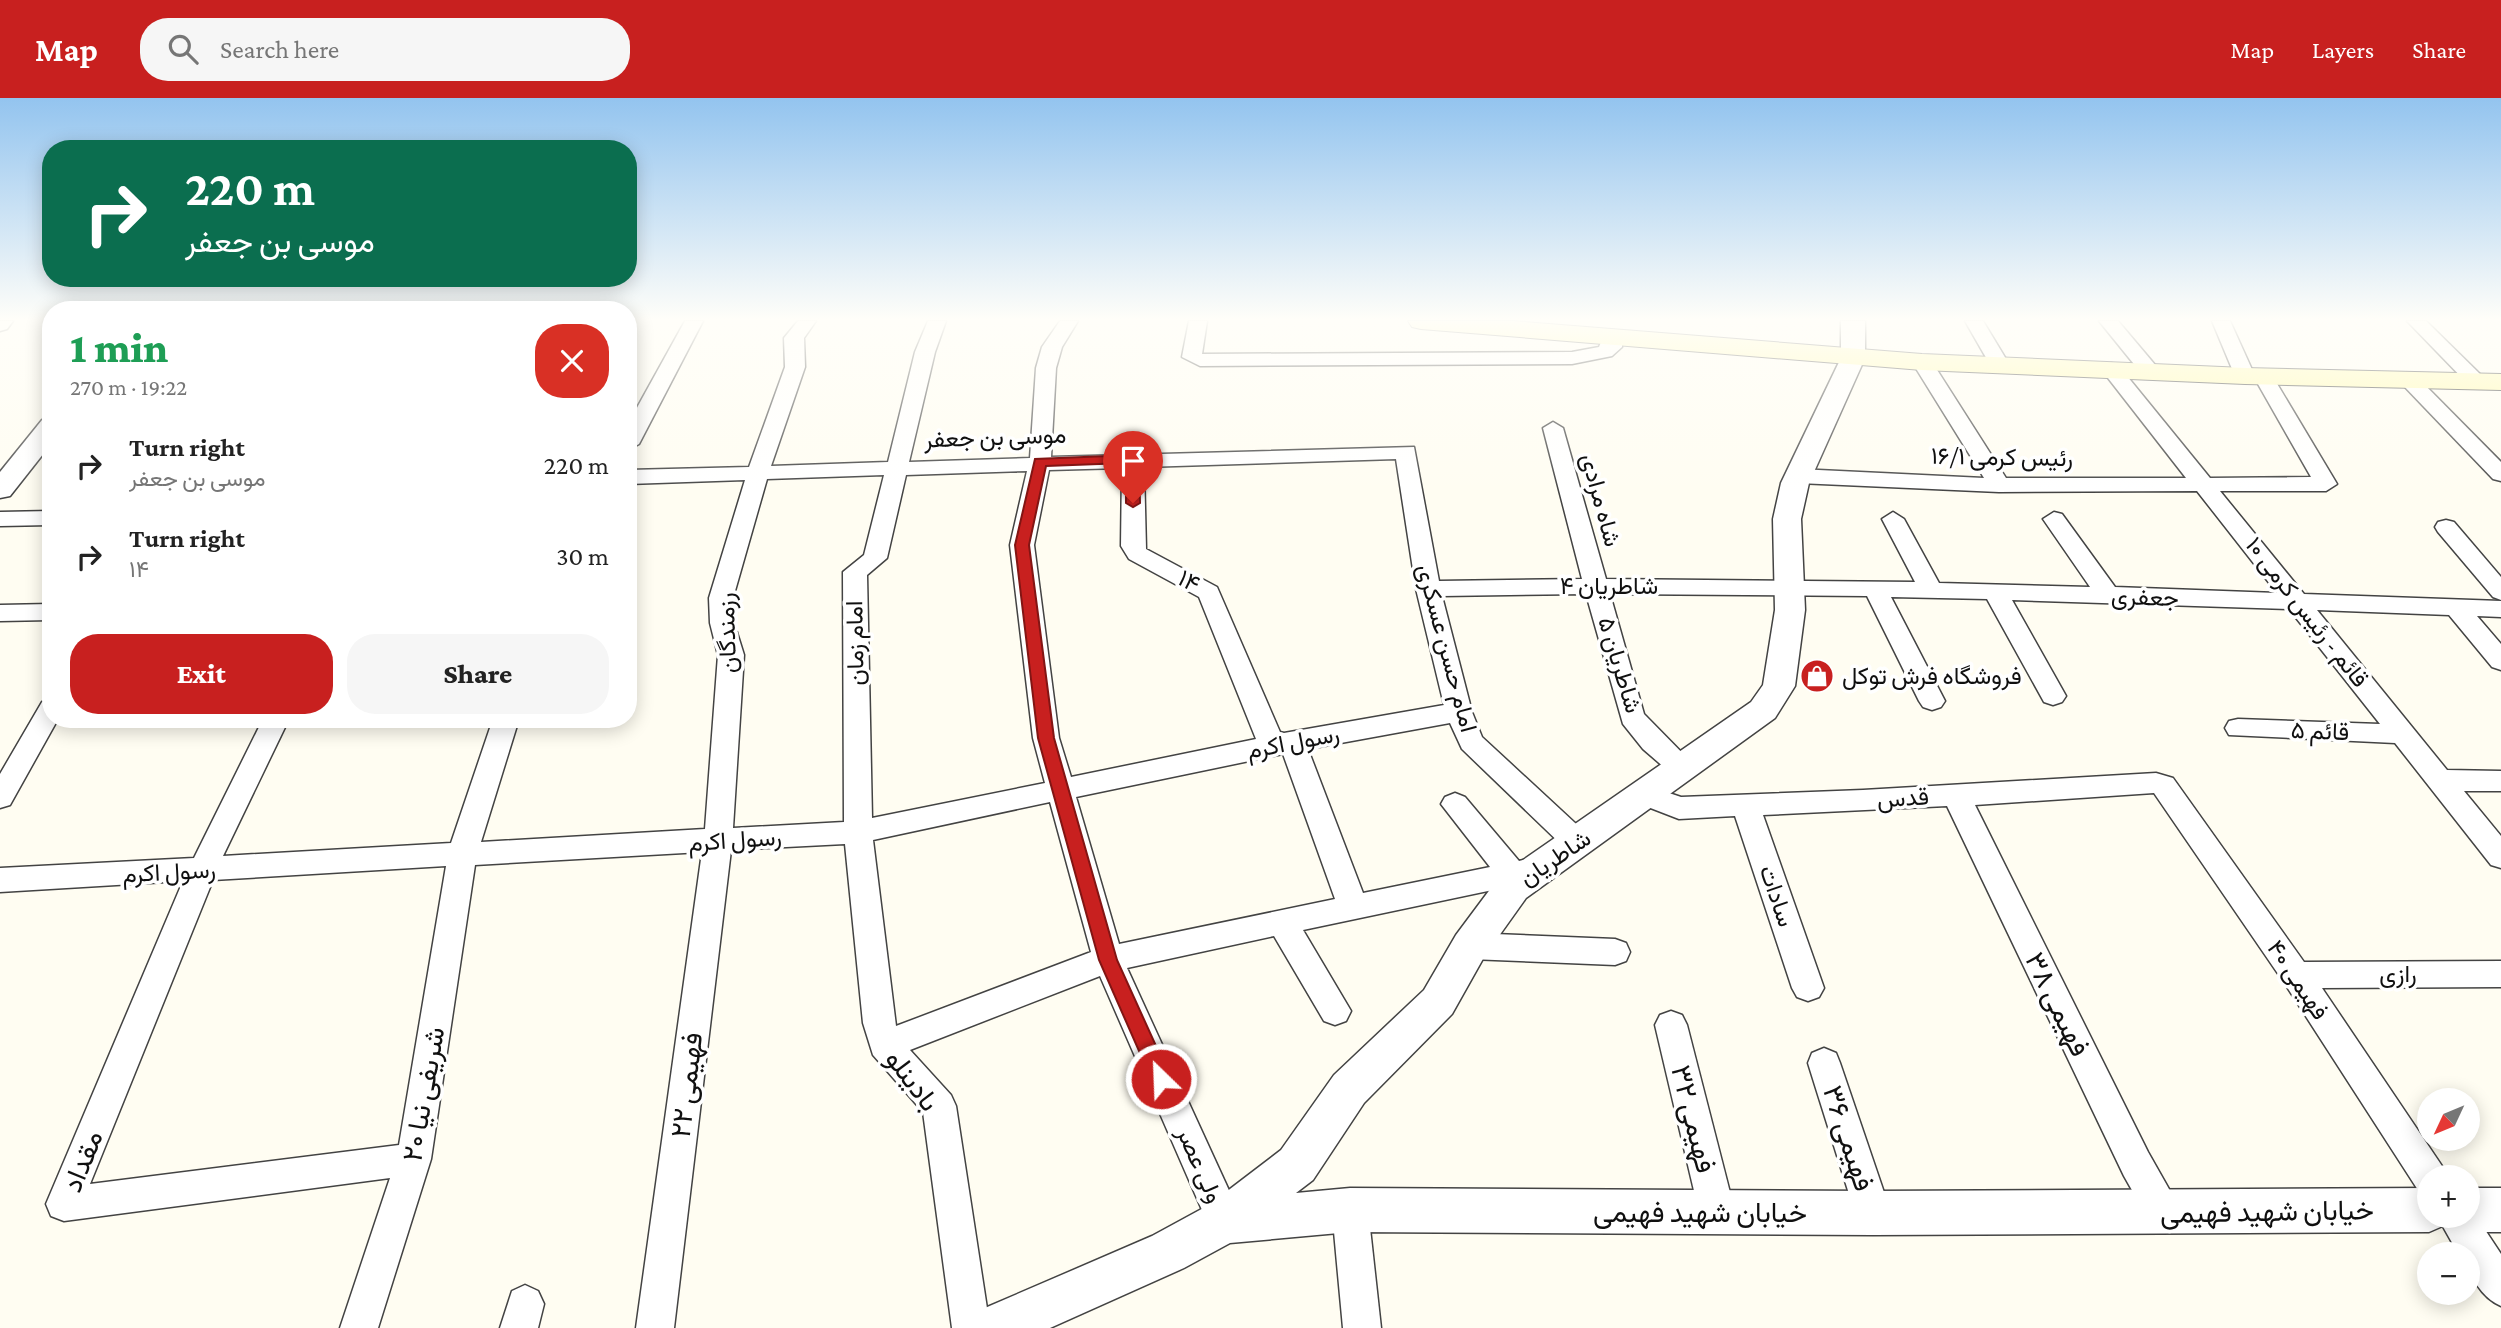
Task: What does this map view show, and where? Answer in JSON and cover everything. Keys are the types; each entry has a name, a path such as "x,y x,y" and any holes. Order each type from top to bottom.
{"main road":[{"path":"2377,378 2488,381"}],"street":[{"path":"637,427 663,378"},
{"name":"رزمندگان","path":"718,841 731,655 722,623 721,598 758,471 791,378"},
{"path":"899,467 919,378"},
{"path":"1040,462 1045,378"},
{"name":"شاطریان","path":"1225,1222 1297,1165 1349,1089 1438,1002 1470,946 1523,871 1578,843 1763,710 1779,686 1790,610 1787,519 1798,476 1843,378"},
{"path":"1932,378 1999,485"},
{"name":"قائم - رئیس کرمی ۱۰","path":"2119,378 2206,484 2501,856"},
{"name":"رئیس کرمی ۱۶/۱","path":"1798,476 1999,485 2326,484 2256,378"},
{"path":"2408,379 2501,474"},
{"name":"شاه مرادی","path":"1553,428 1596,585"},
{"path":"0,490 42,437"},
{"name":"موسی بن جعفر","path":"637,477 1406,452"},
{"name":"امام حسن عسکری","path":"1406,452 1428,589 1459,712 1471,742 1578,843"},
{"name":"۱۴","path":"1133,459 1133,546 1137,554 1209,592 1269,738 1285,743"},
{"name":"ولی عصر","path":"1040,462 1022,545 1046,738 1108,960 1225,1222"},
{"name":"امام زمان","path":"858,832 855,572 875,558 899,467"},
{"path":"0,519 42,518"},
{"path":"1893,519 1932,591"},
{"path":"2054,519 2109,596"},
{"path":"2446,527 2501,592"},
{"name":"شاطریان ۴","path":"1428,589 1596,585 1789,587"},
{"name":"شاطریان ۵","path":"1596,585 1632,717 1652,742 1683,768"},
{"name":"جعفری","path":"1789,587 2501,609"},
{"path":"1876,590 1933,701"},
{"path":"1996,593 2053,696"},
{"path":"2456,607 2501,661"},
{"path":"0,613 42,612"},
{"name":"رسول اکرم","path":"0,880 858,832 1285,743 1459,712"},
{"path":"0,798 42,725"},
{"path":"202,870 272,728"},
{"name":"۲۰ شریفی نیا","path":"359,1328 414,1159 462,855 503,728"},
{"name":"قائم ۵","path":"2238,728 2403,734"},
{"path":"1285,743 1294,748 1354,909"},
{"path":"2439,780 2501,781"},
{"name":"قدس","path":"1645,795 1679,808 2156,783 2164,785"},
{"name":"فهیمی ۴۰","path":"2164,785 2296,975 2421,1165"},
{"name":"فهیمی ۳۸","path":"1956,795 2136,1164 2164,1212"},
{"path":"1455,804 1523,871"},
{"name":"سادات","path":"1745,805 1808,988"},
{"name":"بادینلو","path":"858,832 879,1023 885,1045 939,1106 971,1328"},
{"name":"فهیمی ۲۲","path":"654,1328 718,841"},
{"name":"مقداد","path":"202,870 65,1205 414,1159"},
{"path":"885,1045 1108,960 1523,871"},
{"path":"1283,924 1335,1011"},
{"path":"1470,946 1615,952"},
{"name":"رازی","path":"2296,975 2501,974"},
{"name":"فهیمی ۳۲","path":"1671,1025 1717,1212"},
{"name":"فهیمی ۳۶","path":"1824,1063 1873,1213"},
{"path":"1350,1210 1362,1328"},
{"name":"خیابان شهید فهیمی","path":"995,1328 1168,1252 1225,1222 1350,1210 1873,1213 2417,1210"},
{"path":"2480,1210 2501,1210"},
{"path":"2463,1228 2501,1287"}],"place":[{"name":"فروشگاه فرش توکل","path":"1817,676"}],"route":[{"path":"1133,503 1133,459 1040,462 1022,545 1046,738 1108,960 1161,1079"}]}
